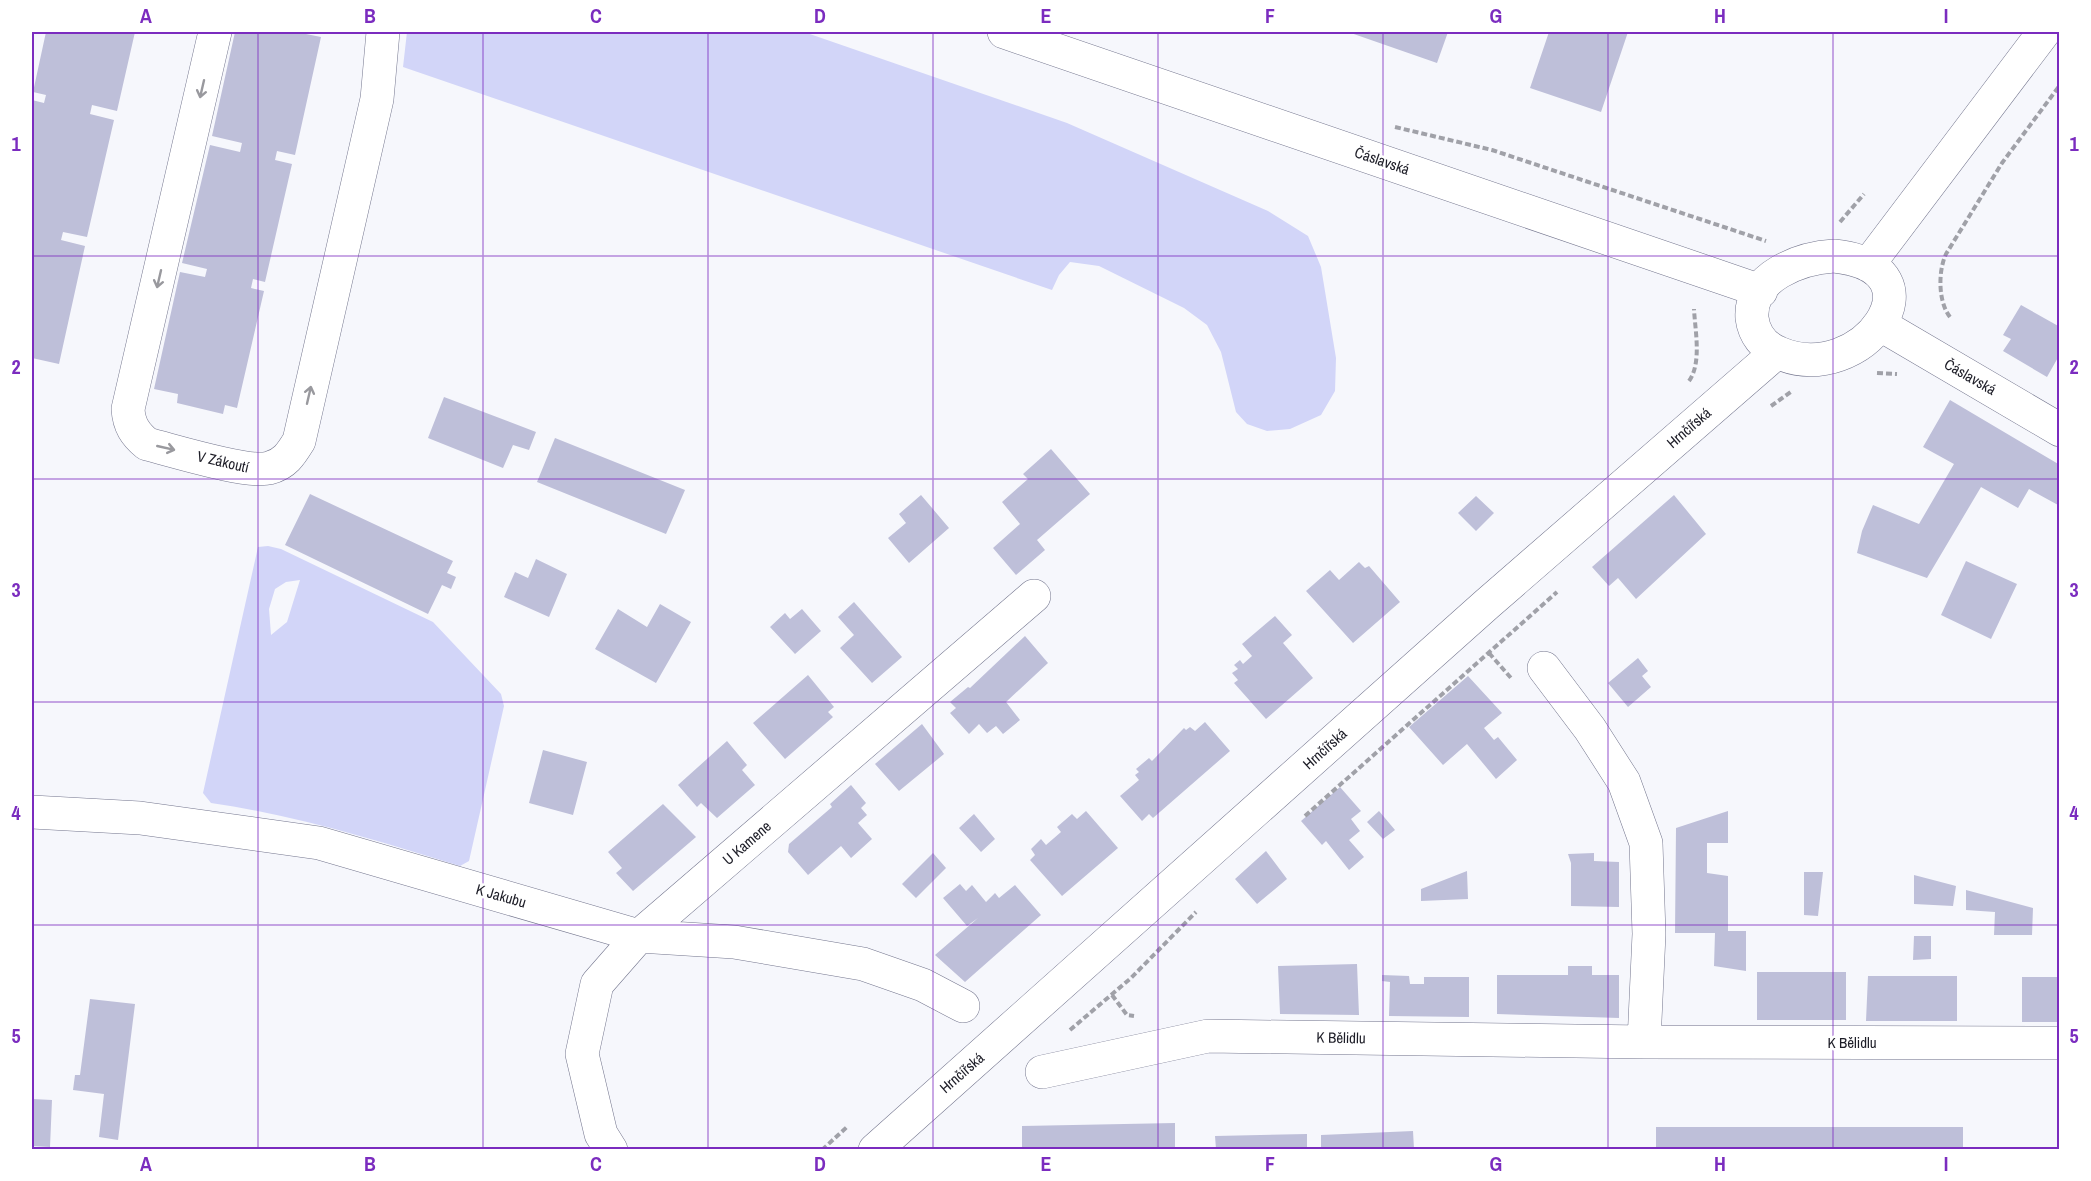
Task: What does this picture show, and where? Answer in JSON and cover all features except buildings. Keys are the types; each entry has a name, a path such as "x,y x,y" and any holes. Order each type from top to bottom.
{"street":[{"name":"V Zákoutí","path":"215,32 128,409 128,418 135,434 147,444 258,470 281,464 299,441 376,99 382,32"},
{"name":"Čáslavská","path":"1004,32 1761,291"},
{"path":"1868,265 2044,32"},
{"path":"1834,256 1850,258 1868,265 1880,274 1889,293 1888,311 1881,325 1866,340 1840,354 1817,359 1801,359 1777,352 1762,341 1753,322 1753,307 1761,291 1781,271 1808,260 1834,256"},
{"name":"Čáslavská","path":"1881,325 2060,429"},
{"name":"Hrnčířská","path":"875,1149 1008,1034 1487,604 1777,352"},
{"name":"U Kamene","path":"610,1149 601,1134 582,1054 597,984 639,936 1034,596"},
{"path":"1544,668 1590,729 1624,782 1646,843 1649,934 1644,1042"},
{"name":"K Jakubu","path":"32,812 140,818 318,843 639,936 734,942 863,964 922,985 963,1006"},
{"name":"K Bělidlu","path":"1042,1072 1208,1036 1644,1042 2060,1043"}],"path":[{"path":"1950,317 1942,296 1941,265 1943,260 2002,163 2060,86"},
{"path":"1392,127 1492,150 1769,242"},
{"path":"1836,226 1864,194"},
{"path":"1874,373 1908,375"},
{"path":"1768,408 1802,385"},
{"path":"1300,819 1559,590"},
{"path":"1489,653 1513,680"},
{"path":"1068,1032 1131,978 1201,907"}],"shaded area":[{"path":"407,32 804,32 1067,123 1268,211 1308,236 1321,267 1336,358 1335,391 1321,415 1290,429 1267,431 1247,424 1236,412 1221,352 1207,325 1184,308 1099,266 1070,262 1059,275 1052,290 403,67"},
{"path":"268,546 281,549 433,622 501,694 504,706 469,861 460,866 368,838 274,814 211,803 203,793 258,547","holes":["300,580 287,622 271,635 269,609 275,589 286,582"]}]}
